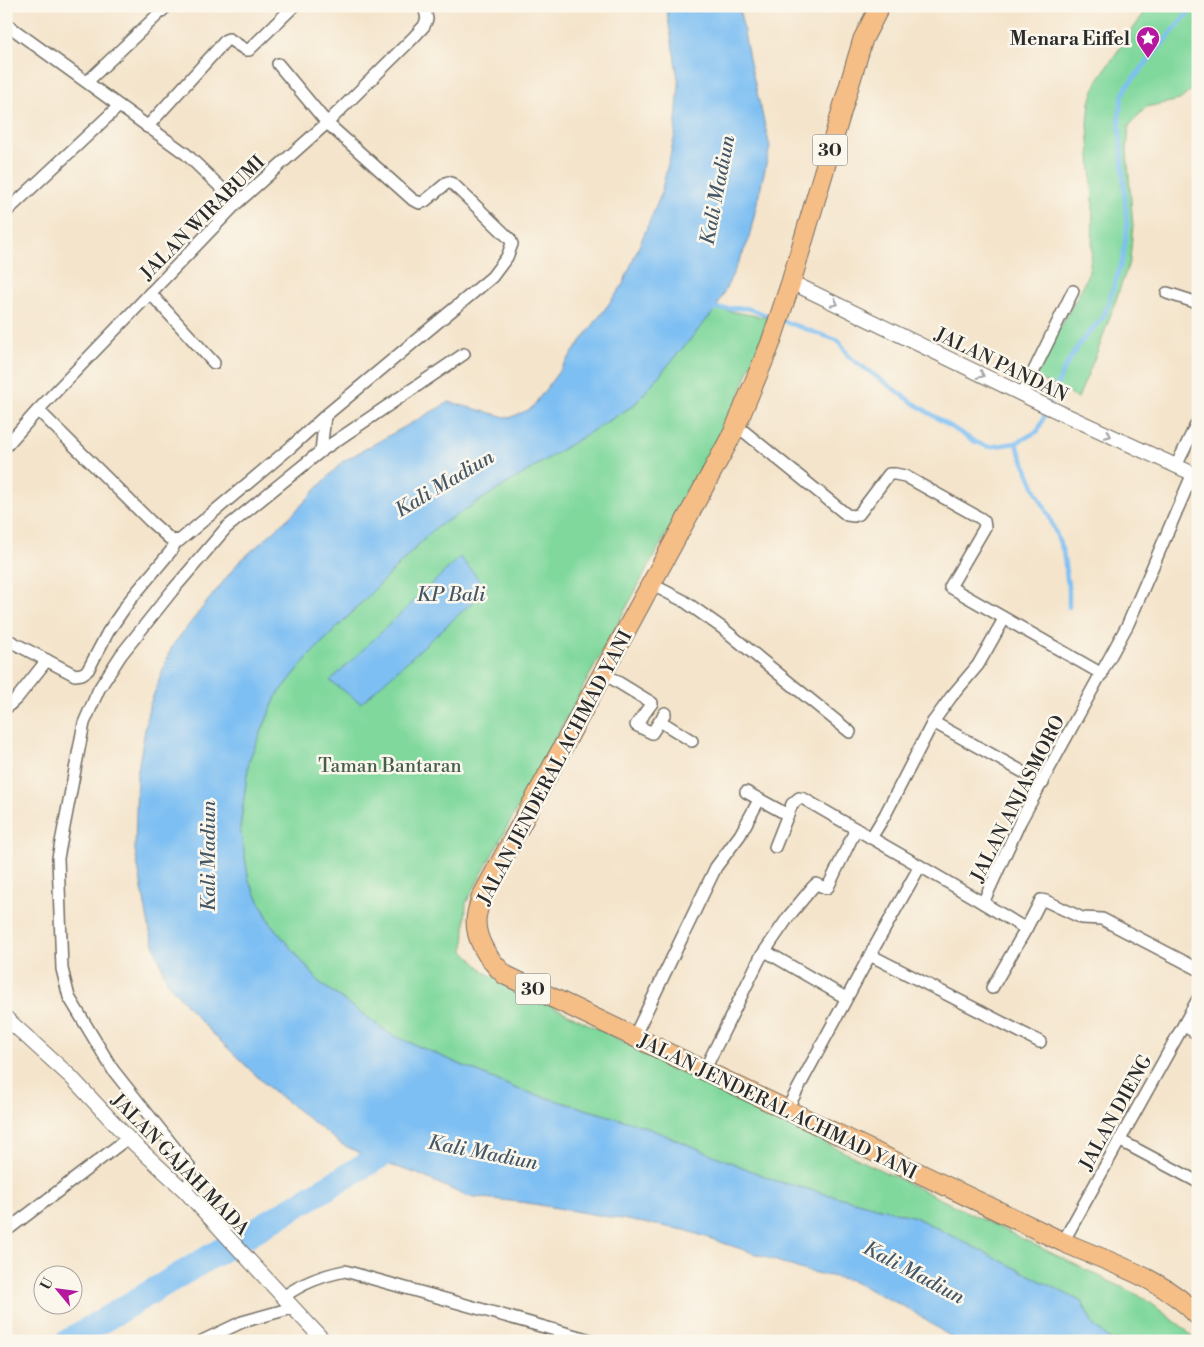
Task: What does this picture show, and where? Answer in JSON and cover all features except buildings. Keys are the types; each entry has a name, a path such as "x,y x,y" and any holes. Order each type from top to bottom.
{"highway":[{"name":"JALAN JENDERAL ACHMAD YANI","path":"880,6 863,39 789,289 770,345 736,425 481,898 476,921 480,944 492,962 505,975 786,1111 1063,1242 1142,1277 1186,1303 1198,1316"}],"street":[{"path":"88,82 167,6"},
{"path":"148,127 226,40 229,39 249,50 294,6"},
{"name":"JALAN WIRABUMI","path":"7,445 38,410 237,203 327,123 413,38 424,26 427,19 424,6"},
{"path":"6,24 88,82 118,107 186,154 237,203"},
{"path":"38,410 170,539 176,541 184,539 325,416 492,277 506,257 512,244 510,239 450,182 425,201 413,200 327,123 278,64"},
{"path":"6,212 118,107"},
{"name":"JALAN PANDAN","path":"789,289 1195,475"},
{"path":"1022,395 1073,291"},
{"path":"150,293 214,363"},
{"path":"1167,293 1198,303"},
{"path":"188,1194 191,1177 189,1166 113,1070 69,997 62,969 58,858 84,723 99,689 121,655 226,528 321,451 464,354"},
{"path":"321,451 325,416"},
{"path":"1176,466 1198,421"},
{"path":"736,425 847,516 859,514 890,474 895,474 905,476 980,518 984,521 985,527 950,587 1102,674"},
{"name":"JALAN ANJASMORO","path":"788,815 794,801 799,798 804,799 983,903 1020,822 1128,624 1195,475"},
{"path":"6,639 74,675 82,674 88,670 108,632 130,600 171,551 176,541"},
{"path":"651,584 684,602 721,627 850,732"},
{"path":"871,838 885,815 933,722 978,665 1004,619"},
{"path":"6,708 17,698 47,660"},
{"path":"602,673 652,703 636,725 652,733 662,717 692,741"},
{"path":"933,722 1042,783"},
{"path":"746,792 788,815 775,847"},
{"path":"634,1036 716,868 740,835 759,800"},
{"path":"704,1071 765,951 816,884 826,888 828,886 856,829"},
{"path":"786,1111 846,998 920,866"},
{"path":"992,988 1041,900 1046,900 1082,918 1102,919 1198,969"},
{"path":"983,903 1026,930"},
{"path":"765,951 846,998"},
{"path":"870,955 1040,1042"},
{"name":"JALAN DIENG","path":"1063,1242 1198,999"},
{"name":"JALAN GAJAH MADA","path":"6,1018 71,1077 128,1138 188,1194 324,1341"},
{"path":"1184,1026 1198,1034"},
{"path":"6,1231 128,1138"},
{"path":"1119,1140 1198,1182"},
{"path":"283,1297 311,1280 345,1271 594,1341"},
{"path":"202,1341 242,1322 292,1308"}],"green space":[{"path":"1149,6 1198,6 1198,84 1180,100 1146,107 1129,126 1127,151 1133,226 1130,260 1100,345 1078,398 1033,376 1081,290 1089,271 1092,250 1093,201 1088,124 1090,102 1097,81"},
{"name":"Taman Bantaran","path":"716,309 769,318 733,411 466,903 464,951 486,973 850,1155 1144,1298 1185,1329 1195,1341 1112,1341 1093,1325 1082,1302 915,1217 776,1181 643,1126 517,1089 390,1034 320,983 271,924 249,881 240,828 249,760 276,697 307,658 434,529 634,405"}],"water":[{"name":"Kali Madiun","path":"666,6 739,6 749,59 770,147 748,242 716,309 634,405 434,529 307,658 276,697 249,760 240,828 249,881 271,924 320,983 390,1034 517,1089 643,1126 776,1181 915,1217 1082,1302 1093,1325 1112,1341 957,1341 909,1309 850,1280 806,1271 685,1230 528,1203 466,1196 418,1174 377,1161 341,1144 267,1086 202,1023 167,982 150,932 135,850 137,775 149,707 172,646 238,563 293,514 342,462 449,402 509,418 531,409 622,286 660,197 675,135 679,84"},
{"name":"KP Bali","path":"460,557 487,589 361,703 330,681"}],"waterway":[{"path":"783,321 839,341 849,357 912,402 975,442 989,447 1016,443 1038,431 1063,371 1080,343 1104,316 1123,258 1127,227 1119,118 1122,98 1127,86 1194,6"},
{"path":"710,309 747,308 775,318"},
{"path":"1016,443 1063,551 1069,592 1069,607"},
{"path":"68,1341 404,1142"}],"place":[{"name":"Menara Eiffel","path":"1148,59"}]}
